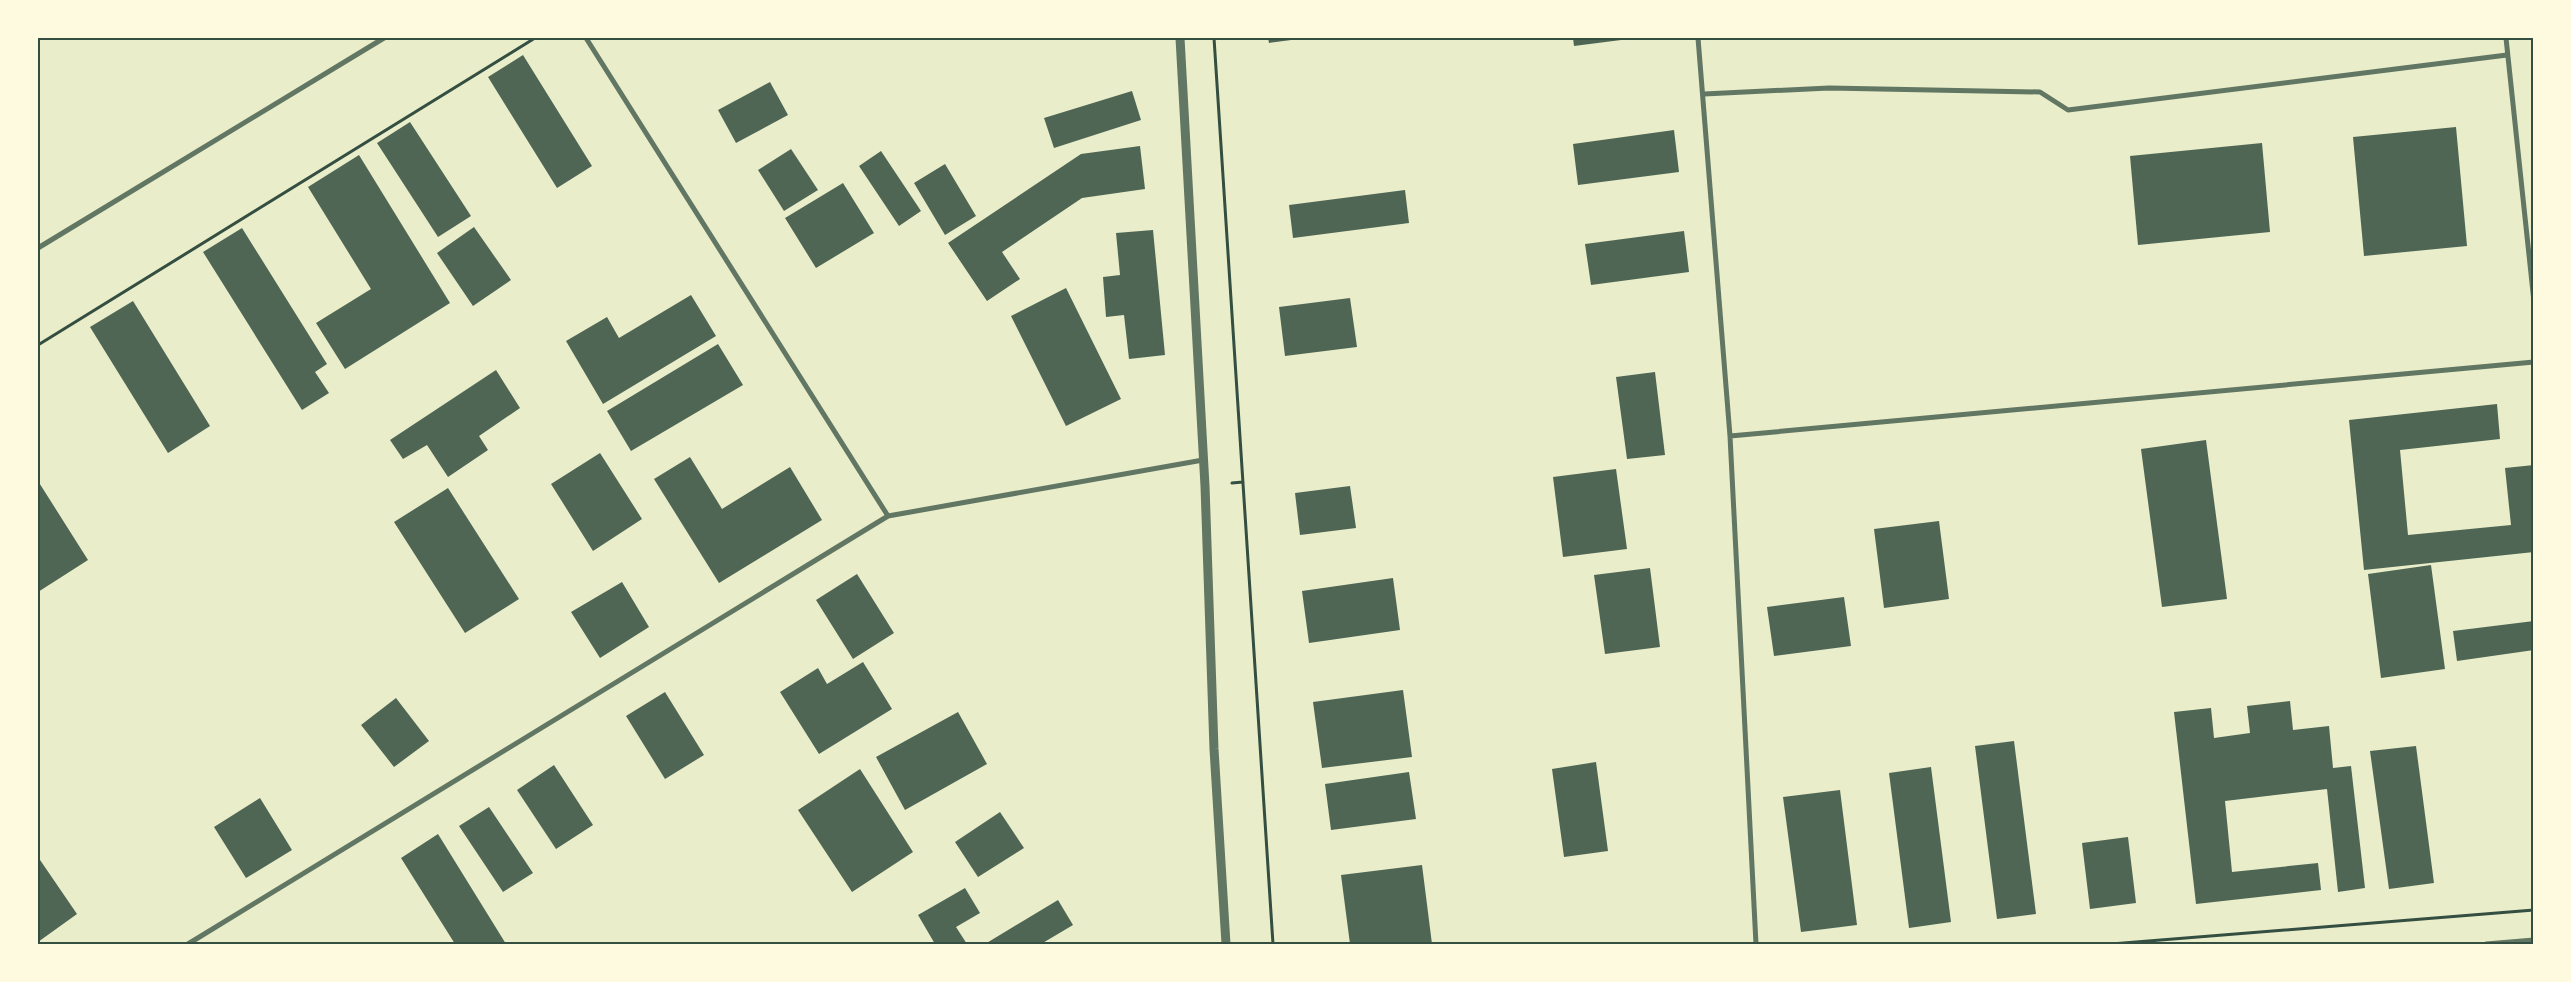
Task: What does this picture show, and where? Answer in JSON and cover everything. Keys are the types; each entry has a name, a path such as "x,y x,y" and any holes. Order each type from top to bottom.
{"street":[{"path":"38,248 384,38"},
{"path":"586,38 888,516"},
{"path":"1180,38 1203,460 1214,749 1226,944"},
{"path":"1698,38 1730,436 1756,944"},
{"path":"2506,38 2534,302"},
{"path":"1704,94 1829,88 2040,92 2068,110 2507,55"},
{"path":"1730,436 2534,362"},
{"path":"188,944 888,516 1203,460"},
{"path":"2486,944 2534,940"}],"path":[{"path":"38,344 535,38"},
{"path":"1214,38 1273,944"},
{"path":"2111,944 2534,910"}],"building":[{"path":"1268,38 1299,38 1299,39 1269,43"},
{"path":"1573,38 1629,38 1629,39 1574,46"},
{"path":"523,55 592,166 557,188 488,77"},
{"path":"770,82 788,115 736,143 718,110"},
{"path":"1132,91 1141,120 1054,148 1044,118"},
{"path":"410,122 471,216 438,237 377,143"},
{"path":"2456,127 2467,246 2364,256 2353,137"},
{"path":"1674,130 1679,172 1578,185 1573,144"},
{"path":"2262,143 2270,232 2138,245 2130,156"},
{"path":"1140,146 1145,189 1082,198 1002,252 1020,279 987,301 948,243 1081,154"},
{"path":"791,149 818,190 784,211 758,170"},
{"path":"881,151 921,211 899,226 859,166"},
{"path":"359,155 450,303 345,369 316,323 371,289 308,187"},
{"path":"945,164 976,216 945,235 914,183"},
{"path":"843,183 874,233 816,268 785,218"},
{"path":"1405,190 1409,223 1293,238 1289,205"},
{"path":"474,227 511,280 473,306 437,253"},
{"path":"242,228 327,364 315,372 329,393 302,410 203,252"},
{"path":"1153,230 1165,355 1129,359 1124,315 1106,317 1103,277 1120,275 1116,233"},
{"path":"1684,231 1689,272 1591,285 1585,244"},
{"path":"1066,288 1121,399 1066,426 1011,316"},
{"path":"691,295 716,336 603,404 566,341 607,317 619,338"},
{"path":"1350,298 1357,347 1285,356 1279,307"},
{"path":"133,301 210,426 168,453 90,327"},
{"path":"718,344 743,385 631,451 607,411"},
{"path":"496,370 520,408 479,436 488,450 448,477 427,445 403,459 390,440"},
{"path":"1655,372 1665,455 1627,459 1616,377"},
{"path":"2497,404 2500,439 2400,450 2408,535 2511,525 2505,468 2534,465 2534,552 2364,570 2349,420"},
{"path":"2206,440 2227,599 2162,607 2141,449"},
{"path":"600,453 642,519 593,551 551,484"},
{"path":"690,457 722,509 790,467 822,520 719,583 654,479"},
{"path":"1616,469 1627,549 1563,557 1553,477"},
{"path":"38,481 88,560 38,592"},
{"path":"1350,486 1356,528 1300,535 1295,493"},
{"path":"448,488 519,599 465,633 394,522"},
{"path":"1939,521 1949,599 1884,608 1874,529"},
{"path":"2431,565 2445,669 2381,678 2368,574"},
{"path":"1650,568 1660,647 1605,654 1594,575"},
{"path":"857,574 894,633 853,659 816,600"},
{"path":"1393,578 1400,630 1309,643 1302,591"},
{"path":"622,582 649,627 600,658 571,612"},
{"path":"1844,597 1851,646 1774,656 1767,607"},
{"path":"2534,621 2534,650 2457,661 2453,631"},
{"path":"863,662 892,709 819,754 780,692 818,668 827,684"},
{"path":"1403,690 1412,757 1322,768 1313,702"},
{"path":"665,692 704,755 665,779 626,716"},
{"path":"396,698 429,741 394,767 361,725"},
{"path":"2290,701 2293,730 2329,726 2333,768 2351,766 2365,888 2338,892 2327,789 2225,801 2232,872 2318,863 2321,890 2196,904 2174,712 2211,708 2214,738 2250,733 2247,706"},
{"path":"958,712 987,764 905,810 876,757"},
{"path":"2014,741 2036,914 1997,919 1975,746"},
{"path":"2416,746 2434,883 2389,889 2370,751"},
{"path":"1596,762 1608,851 1564,857 1552,769"},
{"path":"554,765 593,825 556,849 517,790"},
{"path":"1931,767 1951,922 1909,928 1889,773"},
{"path":"860,769 913,852 852,892 798,810"},
{"path":"1409,772 1416,819 1331,830 1325,784"},
{"path":"1840,790 1857,925 1801,932 1783,797"},
{"path":"260,798 292,850 246,878 214,827"},
{"path":"489,807 533,873 503,892 459,826"},
{"path":"1000,812 1024,848 978,877 955,842"},
{"path":"438,834 506,944 455,944 401,858"},
{"path":"2128,837 2136,903 2090,909 2082,843"},
{"path":"38,857 77,914 38,942"},
{"path":"1422,865 1432,944 1350,944 1341,875"},
{"path":"965,888 980,913 956,927 967,944 935,944 918,915"},
{"path":"1058,900 1073,925 1041,944 985,944"}]}
